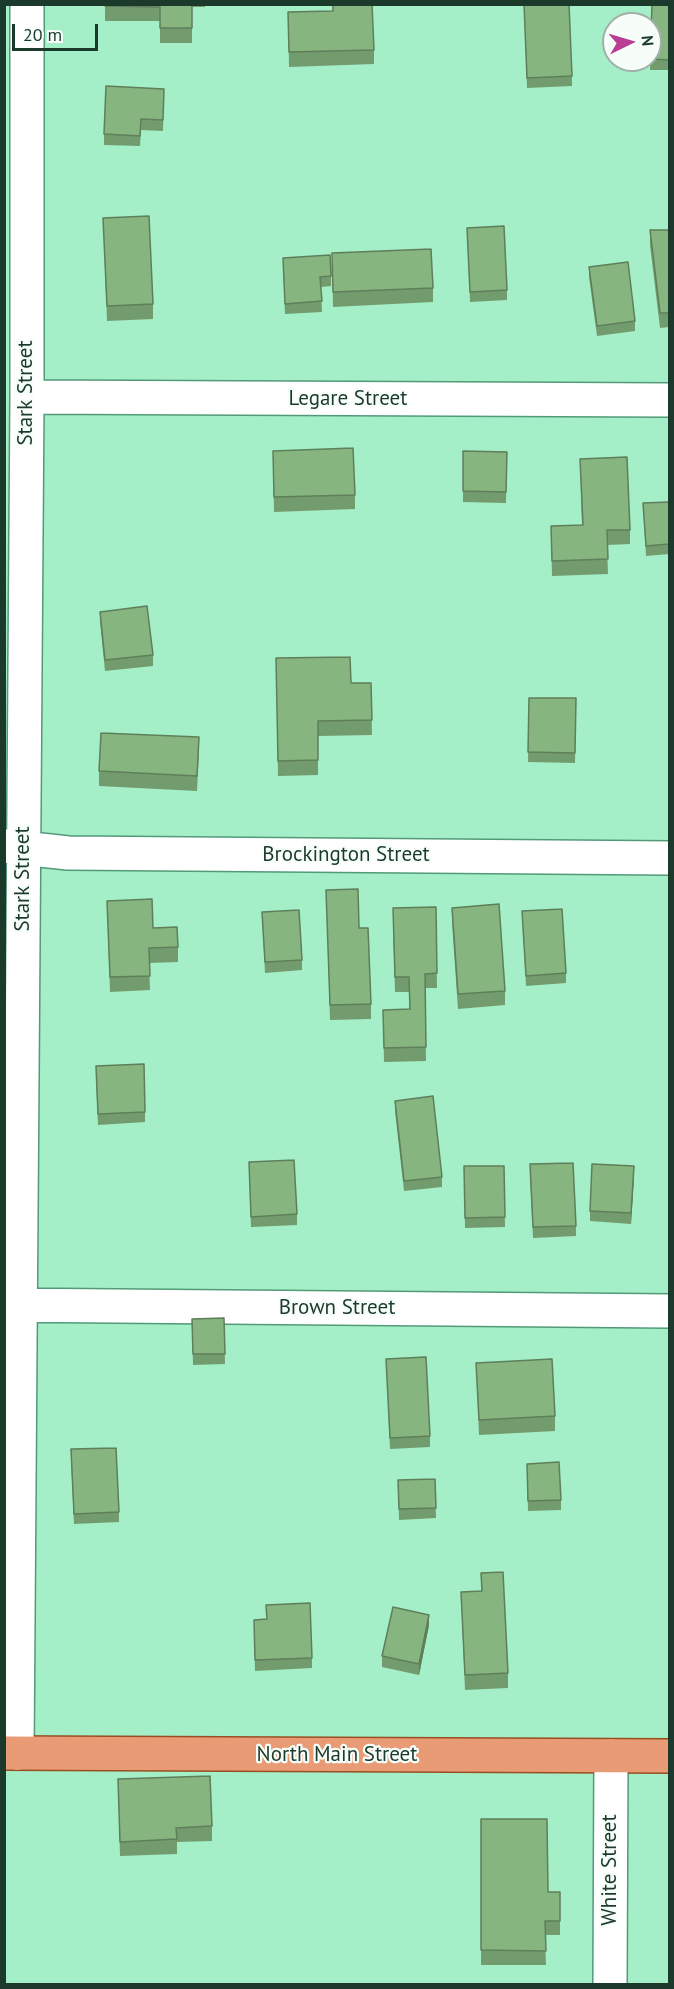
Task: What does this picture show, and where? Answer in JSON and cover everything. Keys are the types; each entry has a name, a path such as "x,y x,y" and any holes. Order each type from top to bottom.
{"main road":[{"name":"North Main Street","path":"11,1753 669,1756"}],"street":[{"name":"Stark Street","path":"11,1753 14,847 27,397 27,4"},
{"name":"Legare Street","path":"27,397 669,400"},
{"name":"Brockington Street","path":"14,847 68,853 669,858"},
{"name":"Brown Street","path":"13,1305 669,1311"},
{"name":"White Street","path":"610,1984 611,1756"}],"building":[{"path":"105,4 192,4 192,28 160,28 160,7 105,6"},
{"path":"333,4 372,4 374,50 289,52 288,12 333,11"},
{"path":"524,4 569,4 572,76 527,78"},
{"path":"652,4 669,4 669,60 662,60 662,12 652,12"},
{"path":"106,86 164,89 163,120 141,119 140,136 104,134"},
{"path":"149,216 153,304 107,306 103,218"},
{"path":"504,226 507,290 470,292 467,228"},
{"path":"650,230 669,230 669,313 660,313"},
{"path":"431,249 433,288 333,292 332,253"},
{"path":"330,255 331,276 320,277 322,301 285,304 283,258"},
{"path":"628,262 635,321 597,326 589,267"},
{"path":"353,448 355,495 274,497 273,451"},
{"path":"463,451 507,452 506,492 463,491"},
{"path":"627,457 630,530 607,530 608,559 552,561 551,526 583,525 580,459"},
{"path":"669,502 669,544 646,546 643,503"},
{"path":"147,606 153,655 105,660 100,612"},
{"path":"350,657 351,683 371,683 372,720 318,721 318,760 278,761 276,658"},
{"path":"529,698 576,698 575,753 528,752"},
{"path":"101,733 199,737 197,776 99,771"},
{"path":"358,889 359,928 368,928 371,1004 330,1005 326,890"},
{"path":"152,899 153,928 177,927 178,947 149,948 150,976 110,977 107,901"},
{"path":"499,904 505,991 458,994 452,908"},
{"path":"436,907 437,973 425,974 426,1047 384,1048 383,1010 410,1009 409,977 395,977 393,908"},
{"path":"562,909 566,973 526,976 522,911"},
{"path":"299,910 302,960 265,962 262,912"},
{"path":"144,1064 145,1112 98,1114 96,1066"},
{"path":"433,1096 442,1177 404,1181 395,1101"},
{"path":"294,1160 297,1214 251,1217 249,1162"},
{"path":"573,1163 576,1226 533,1227 530,1164"},
{"path":"592,1164 634,1166 631,1213 590,1211"},
{"path":"464,1166 504,1166 505,1217 465,1218"},
{"path":"224,1318 225,1354 193,1354 192,1319"},
{"path":"426,1357 430,1436 390,1438 386,1359"},
{"path":"552,1359 555,1416 479,1420 476,1363"},
{"path":"116,1448 119,1512 74,1514 71,1449"},
{"path":"559,1462 561,1500 528,1501 527,1464"},
{"path":"435,1479 436,1508 399,1509 398,1480"},
{"path":"503,1572 508,1673 465,1675 461,1592 482,1591 481,1573"},
{"path":"310,1603 312,1658 255,1660 254,1620 267,1619 266,1605"},
{"path":"393,1607 429,1615 419,1664 382,1656"},
{"path":"210,1776 212,1826 176,1828 177,1839 120,1842 118,1779"},
{"path":"481,1819 547,1819 548,1892 560,1892 560,1921 545,1921 546,1951 481,1950"}]}
